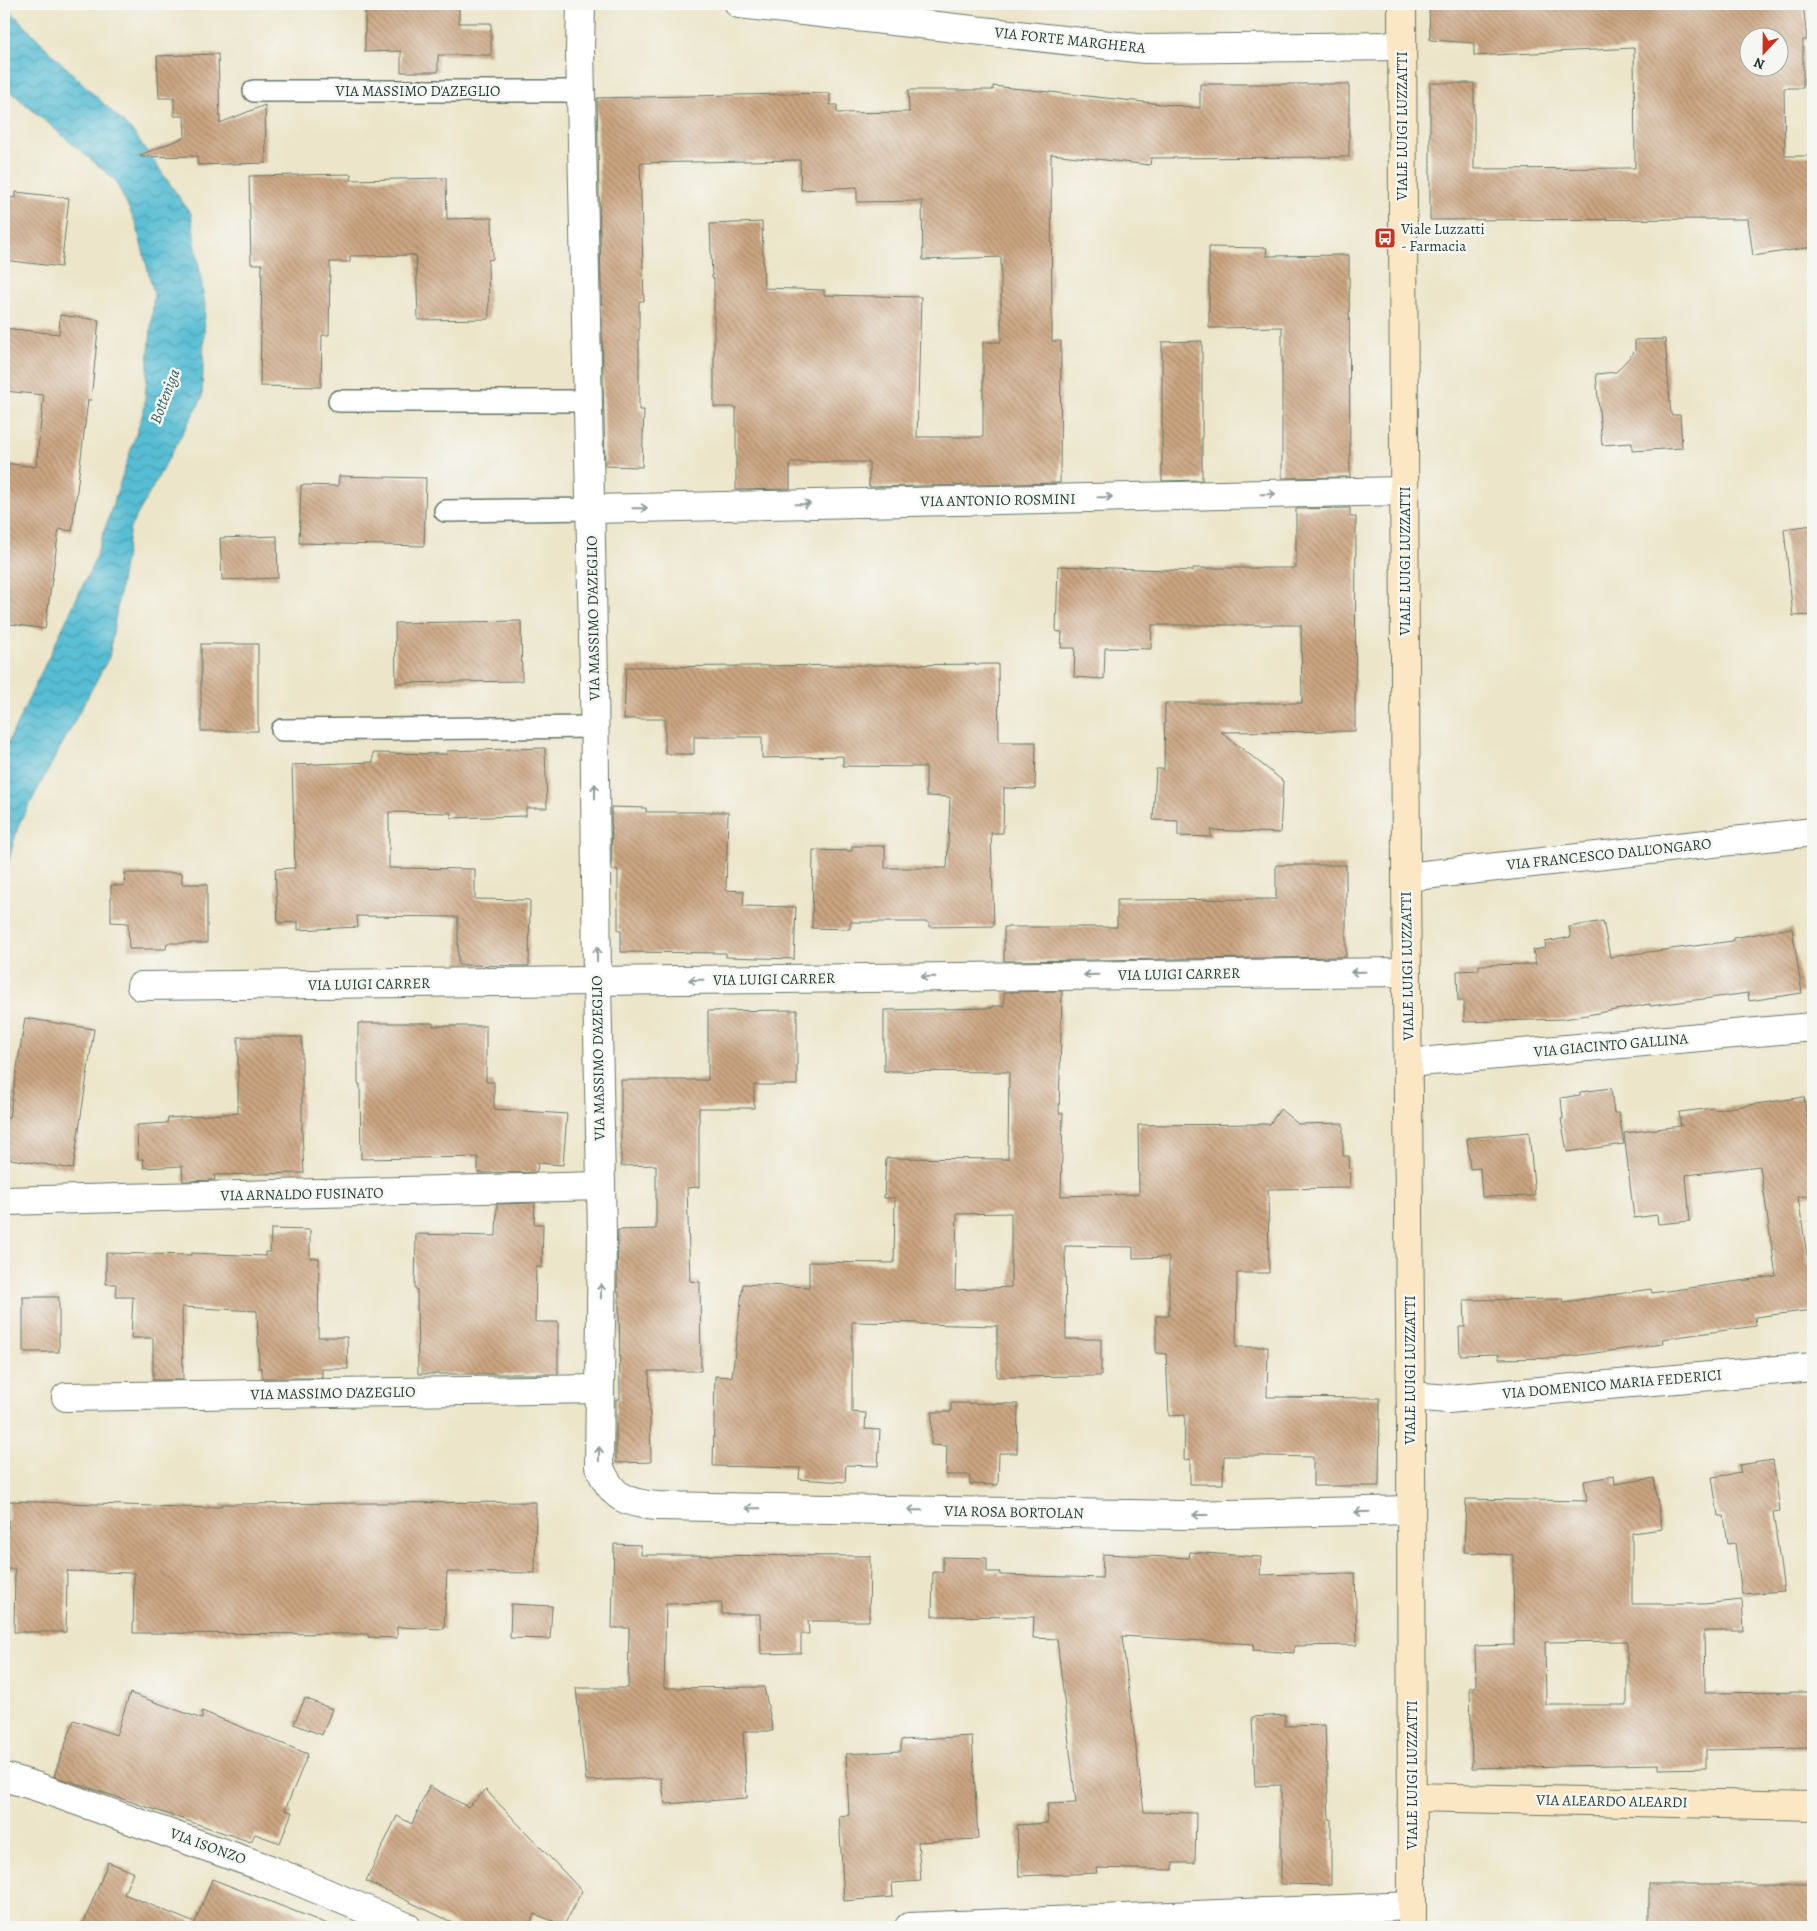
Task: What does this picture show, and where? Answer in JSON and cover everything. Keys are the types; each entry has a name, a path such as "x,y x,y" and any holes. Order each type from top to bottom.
{"street":[{"name":"VIA MASSIMO D'AZEGLIO","path":"581,4 581,91 592,509 601,1186 599,1466 606,1484 619,1496"},
{"name":"VIA FORTE MARGHERA","path":"739,4 1145,49 1402,46"},
{"name":"VIALE LUIGI LUZZATTI","path":"1402,4 1406,877 1411,1396 1412,1917"},
{"name":"VIA ANTONIO ROSMINI","path":"592,509 1404,491"},
{"name":"VIA FRANCESCO DALL'ONGARO","path":"1406,877 1813,832"},
{"name":"VIA LUIGI CARRER","path":"141,986 1407,972"},
{"name":"VIA GIACINTO GALLINA","path":"1408,1063 1813,1027"},
{"name":"VIA ARNALDO FUSINATO","path":"4,1201 601,1186"},
{"name":"VIA DOMENICO MARIA FEDERICI","path":"1411,1396 1448,1399 1813,1367"},
{"name":"VIA MASSIMO D'AZEGLIO","path":"66,1396 600,1389"},
{"name":"VIA ROSA BORTOLAN","path":"619,1496 637,1504 676,1506 1183,1515 1411,1510"},
{"name":"VIA ISONZO","path":"4,1777 44,1789 269,1869 407,1927"},
{"name":"VIA ALEARDO ALEARDI","path":"1412,1797 1813,1806"},
{"path":"909,1927 1412,1917"}],"lane":[{"name":"VIA MASSIMO D'AZEGLIO","path":"254,92 581,91"},
{"path":"339,401 589,400"},
{"path":"445,511 592,509"},
{"path":"282,730 595,728"}],"water":[{"name":"Botteniga","path":"4,4 50,52 134,133 191,214 205,306 202,398 130,528 109,657 18,826 4,879 4,751 94,562 144,410 154,294 136,224 115,180 4,86"}],"building":[{"path":"365,4 459,4 459,23 491,23 491,55 438,55 438,72 401,72 401,51 365,52"},
{"path":"1429,4 1803,4 1807,40 1803,40 1803,88 1784,88 1785,156 1813,156 1813,247 1753,256 1748,219 1430,220 1430,83 1474,83 1474,169 1635,168 1634,48 1474,56 1474,43 1430,40"},
{"path":"218,54 220,123 265,105 266,163 197,165 197,156 141,157 140,155 185,137 184,116 174,116 174,98 159,98 157,56"},
{"path":"1200,84 1349,84 1349,157 1151,158 1150,165 1051,154 1052,341 1061,341 1060,483 869,487 869,462 790,462 790,489 736,490 736,407 714,407 714,278 712,278 710,224 762,222 764,288 824,290 824,295 921,297 917,437 983,437 983,342 1001,342 1001,257 923,260 922,201 857,202 857,187 801,190 800,160 640,163 644,301 639,301 639,410 644,410 642,467 605,466 597,98 830,93 830,105 837,105 837,113 909,112 908,90 993,90 993,86 1200,108"},
{"path":"351,174 351,180 446,178 447,219 492,218 493,259 488,260 489,319 418,320 416,255 350,256 350,262 330,262 329,335 322,335 321,387 260,386 262,264 251,264 249,176"},
{"path":"16,192 69,198 61,267 4,260 4,197 16,198"},
{"path":"1209,247 1267,248 1266,256 1349,255 1350,477 1282,478 1282,327 1209,328"},
{"path":"60,315 99,320 91,400 88,400 72,531 59,529 45,629 4,623 4,463 36,467 44,395 4,391 4,328 59,334"},
{"path":"1665,339 1671,415 1680,415 1682,448 1632,451 1632,443 1602,445 1596,374 1616,372 1635,351 1635,340"},
{"path":"1202,341 1202,480 1162,481 1162,342"},
{"path":"339,476 426,478 424,546 299,543 301,485 338,486"},
{"path":"1350,508 1350,517 1356,517 1355,731 1221,732 1283,781 1280,833 1211,830 1211,837 1178,836 1178,821 1153,820 1156,769 1164,769 1165,703 1302,703 1301,625 1152,625 1151,649 1105,648 1104,679 1074,677 1075,648 1061,648 1062,632 1056,631 1058,566 1193,571 1193,568 1296,568 1296,509"},
{"path":"1813,525 1813,615 1793,616 1784,529"},
{"path":"277,536 278,578 222,580 220,538"},
{"path":"521,621 522,681 396,683 395,623"},
{"path":"201,644 258,644 258,731 201,731"},
{"path":"998,664 999,742 1036,742 1035,789 1004,788 1003,833 991,833 994,926 929,927 929,922 850,922 850,929 812,928 813,850 852,851 852,846 885,846 885,868 947,868 950,797 926,796 926,767 843,766 843,756 762,758 762,737 694,737 694,754 665,754 665,719 624,719 626,667"},
{"path":"545,748 547,808 526,808 526,816 451,818 451,813 389,812 389,868 475,869 475,899 530,900 529,966 458,965 458,917 357,916 358,927 298,930 298,922 278,923 275,869 295,868 292,765 373,762 373,753 447,754 447,751"},
{"path":"611,807 646,808 646,812 728,812 726,890 744,891 743,906 796,907 794,959 726,957 726,953 621,952 621,930 618,930 618,870 612,870"},
{"path":"1276,865 1346,865 1346,957 1004,961 1004,927 1117,927 1117,900 1276,899"},
{"path":"125,873 182,873 182,884 207,884 207,943 167,943 166,949 129,949 128,923 111,922 111,885 124,886"},
{"path":"1603,921 1610,957 1733,941 1733,938 1792,928 1802,993 1749,1001 1748,993 1650,1006 1650,1004 1564,1019 1464,1022 1464,1001 1458,1001 1457,971 1479,970 1479,965 1536,964 1533,950 1546,948 1545,942 1571,937 1569,927"},
{"path":"1062,991 1059,1113 1063,1113 1061,1196 1139,1194 1138,1125 1270,1124 1280,1109 1298,1124 1343,1123 1343,1156 1349,1156 1350,1188 1268,1189 1269,1273 1237,1273 1236,1347 1268,1347 1267,1397 1380,1398 1379,1486 1313,1486 1313,1457 1268,1456 1224,1456 1223,1484 1190,1484 1190,1459 1184,1460 1185,1415 1169,1416 1166,1354 1156,1353 1156,1316 1169,1316 1169,1257 1133,1258 1133,1247 1065,1246 1066,1339 1101,1339 1101,1376 997,1377 997,1326 852,1322 852,1412 866,1413 865,1429 880,1430 878,1466 846,1465 845,1482 799,1479 800,1468 713,1466 715,1376 732,1377 743,1284 809,1287 809,1262 894,1263 895,1198 884,1198 886,1158 1008,1159 1009,1072 884,1071 884,1010 992,1008 992,1006 1004,1006 1004,992","holes":["1011,1213 1011,1287 955,1290 957,1214"]},
{"path":"797,1010 797,1085 754,1085 754,1108 699,1108 699,1187 687,1188 690,1281 700,1282 701,1371 649,1371 651,1462 616,1463 616,1399 620,1399 619,1292 617,1292 618,1230 656,1229 656,1165 621,1166 621,1080 708,1080 708,1011"},
{"path":"25,1018 94,1029 73,1169 4,1158 4,1118 9,1118"},
{"path":"358,1023 433,1023 433,1026 486,1026 486,1082 494,1082 494,1109 567,1114 563,1165 538,1163 537,1172 478,1173 478,1157 361,1159"},
{"path":"238,1037 302,1037 304,1173 214,1175 215,1180 183,1181 182,1166 144,1168 143,1159 138,1159 137,1125 167,1123 168,1118 238,1113"},
{"path":"1611,1088 1614,1113 1619,1113 1624,1144 1567,1152 1561,1119 1563,1119 1561,1098 1580,1095 1580,1092"},
{"path":"1804,1097 1813,1155 1813,1195 1798,1197 1809,1268 1813,1268 1813,1310 1755,1317 1756,1326 1662,1339 1663,1344 1557,1358 1499,1359 1499,1354 1460,1355 1459,1327 1465,1327 1464,1300 1563,1299 1564,1302 1651,1289 1652,1293 1776,1276 1760,1166 1686,1175 1690,1221 1658,1224 1657,1215 1634,1218 1624,1133 1681,1126 1679,1112 1714,1108 1715,1110"},
{"path":"1529,1132 1535,1196 1482,1197 1480,1168 1470,1169 1467,1138"},
{"path":"535,1203 534,1224 543,1224 542,1267 536,1267 535,1322 558,1322 558,1374 418,1374 417,1289 415,1289 416,1234 496,1236 497,1204"},
{"path":"271,1229 310,1230 310,1258 319,1258 318,1337 347,1337 348,1369 322,1369 322,1378 262,1378 262,1368 259,1368 257,1311 182,1307 183,1380 153,1380 153,1338 131,1338 133,1297 116,1297 116,1284 106,1284 106,1253 191,1255 191,1253 265,1256 265,1252 270,1252"},
{"path":"23,1297 59,1297 59,1352 23,1352"},
{"path":"951,1403 1018,1404 1017,1453 999,1453 998,1485 970,1484 970,1475 946,1475 947,1446 931,1445 932,1412 951,1412"},
{"path":"1773,1460 1780,1511 1773,1512 1784,1591 1742,1594 1735,1543 1728,1544 1724,1516 1718,1516 1712,1477 1741,1473 1739,1465"},
{"path":"1614,1476 1615,1484 1654,1478 1662,1529 1632,1533 1632,1604 1704,1604 1742,1600 1744,1631 1704,1631 1705,1693 1811,1692 1811,1748 1706,1750 1706,1768 1659,1769 1659,1764 1472,1768 1470,1687 1476,1687 1475,1646 1514,1645 1513,1555 1464,1552 1466,1499 1587,1501 1584,1481","holes":["1627,1641 1627,1705 1546,1705 1545,1642"]},
{"path":"9,1501 209,1508 221,1507 221,1504 536,1502 535,1573 447,1572 444,1629 397,1627 397,1638 368,1637 368,1634 133,1633 134,1573 67,1571 66,1632 14,1632 15,1569 4,1569 4,1528 8,1528"},
{"path":"614,1544 641,1545 641,1555 870,1556 869,1621 808,1621 809,1634 801,1634 801,1653 761,1654 760,1614 722,1614 722,1603 666,1604 664,1688 764,1687 773,1731 743,1731 747,1798 665,1804 661,1778 586,1781 576,1688 628,1688 629,1628 612,1628"},
{"path":"1190,1552 1261,1557 1260,1575 1355,1573 1357,1645 1294,1646 1294,1653 1253,1650 1254,1644 1122,1636 1144,1812 1196,1813 1195,1863 1173,1863 1173,1870 1096,1868 1097,1873 1019,1876 1017,1825 1048,1823 1047,1804 1076,1803 1057,1639 1033,1638 1034,1617 932,1616 933,1572 943,1572 943,1557 987,1558 987,1572 1000,1572 1000,1575 1102,1578 1103,1554 1189,1558"},
{"path":"511,1604 552,1606 550,1639 510,1638"},
{"path":"130,1693 202,1719 202,1711 308,1754 285,1810 292,1812 280,1843 255,1834 251,1842 54,1776 74,1720 116,1735"},
{"path":"305,1698 332,1709 322,1735 294,1724"},
{"path":"1285,1715 1285,1726 1325,1725 1329,1819 1331,1819 1331,1885 1281,1884 1281,1785 1255,1786 1252,1717"},
{"path":"972,1736 978,1839 918,1842 921,1881 892,1883 893,1897 844,1901 839,1816 849,1815 846,1754 901,1751 901,1740"},
{"path":"429,1786 468,1807 486,1790 582,1891 564,1925 534,1914 529,1927 462,1927 366,1881 397,1816 412,1824"},
{"path":"108,1862 133,1872 124,1894 195,1923 212,1879 330,1925 330,1927 82,1927"},
{"path":"1649,1884 1813,1884 1813,1927 1649,1927"}],"place":[{"name":"Viale Luzzatti - Farmacia","path":"1385,238"}]}
